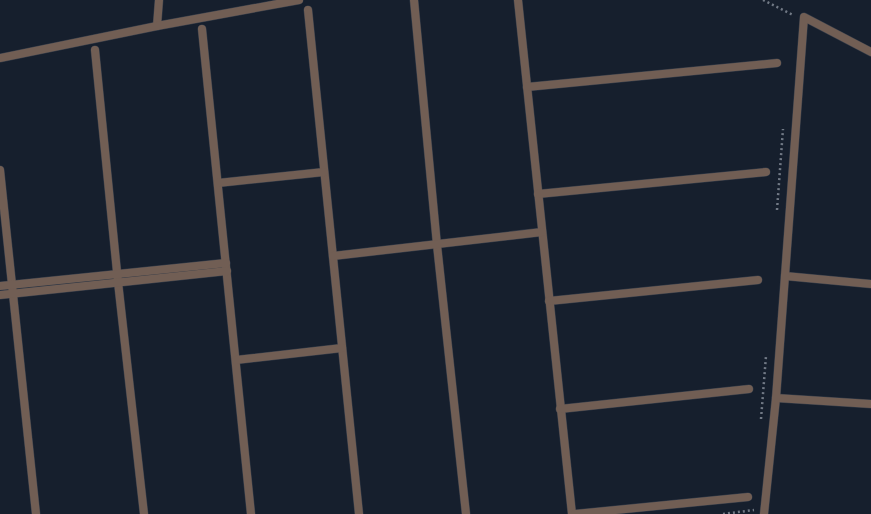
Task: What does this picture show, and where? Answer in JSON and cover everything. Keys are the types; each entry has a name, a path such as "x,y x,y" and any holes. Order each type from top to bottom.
{"street":[{"path":"157,26 159,0"},
{"path":"0,58 157,26 299,0"},
{"path":"414,0 466,514"},
{"path":"518,0 572,514"},
{"path":"308,10 359,514"},
{"path":"764,514 776,398 804,17 871,52"},
{"path":"202,29 251,514"},
{"path":"95,50 144,514"},
{"path":"527,87 777,63"},
{"path":"0,170 36,514"},
{"path":"218,183 324,172"},
{"path":"538,194 766,172"},
{"path":"333,256 542,232"},
{"path":"0,286 118,278 226,267"},
{"path":"785,276 871,284"},
{"path":"0,295 118,278"},
{"path":"549,301 758,280"},
{"path":"236,360 342,348"},
{"path":"560,409 749,389"},
{"path":"776,398 871,404"},
{"path":"575,514 748,497"}],"path":[{"path":"763,0 793,15 793,22"},
{"path":"777,217 784,125"},
{"path":"761,427 767,349"},
{"path":"723,514 754,511 754,504"}]}
